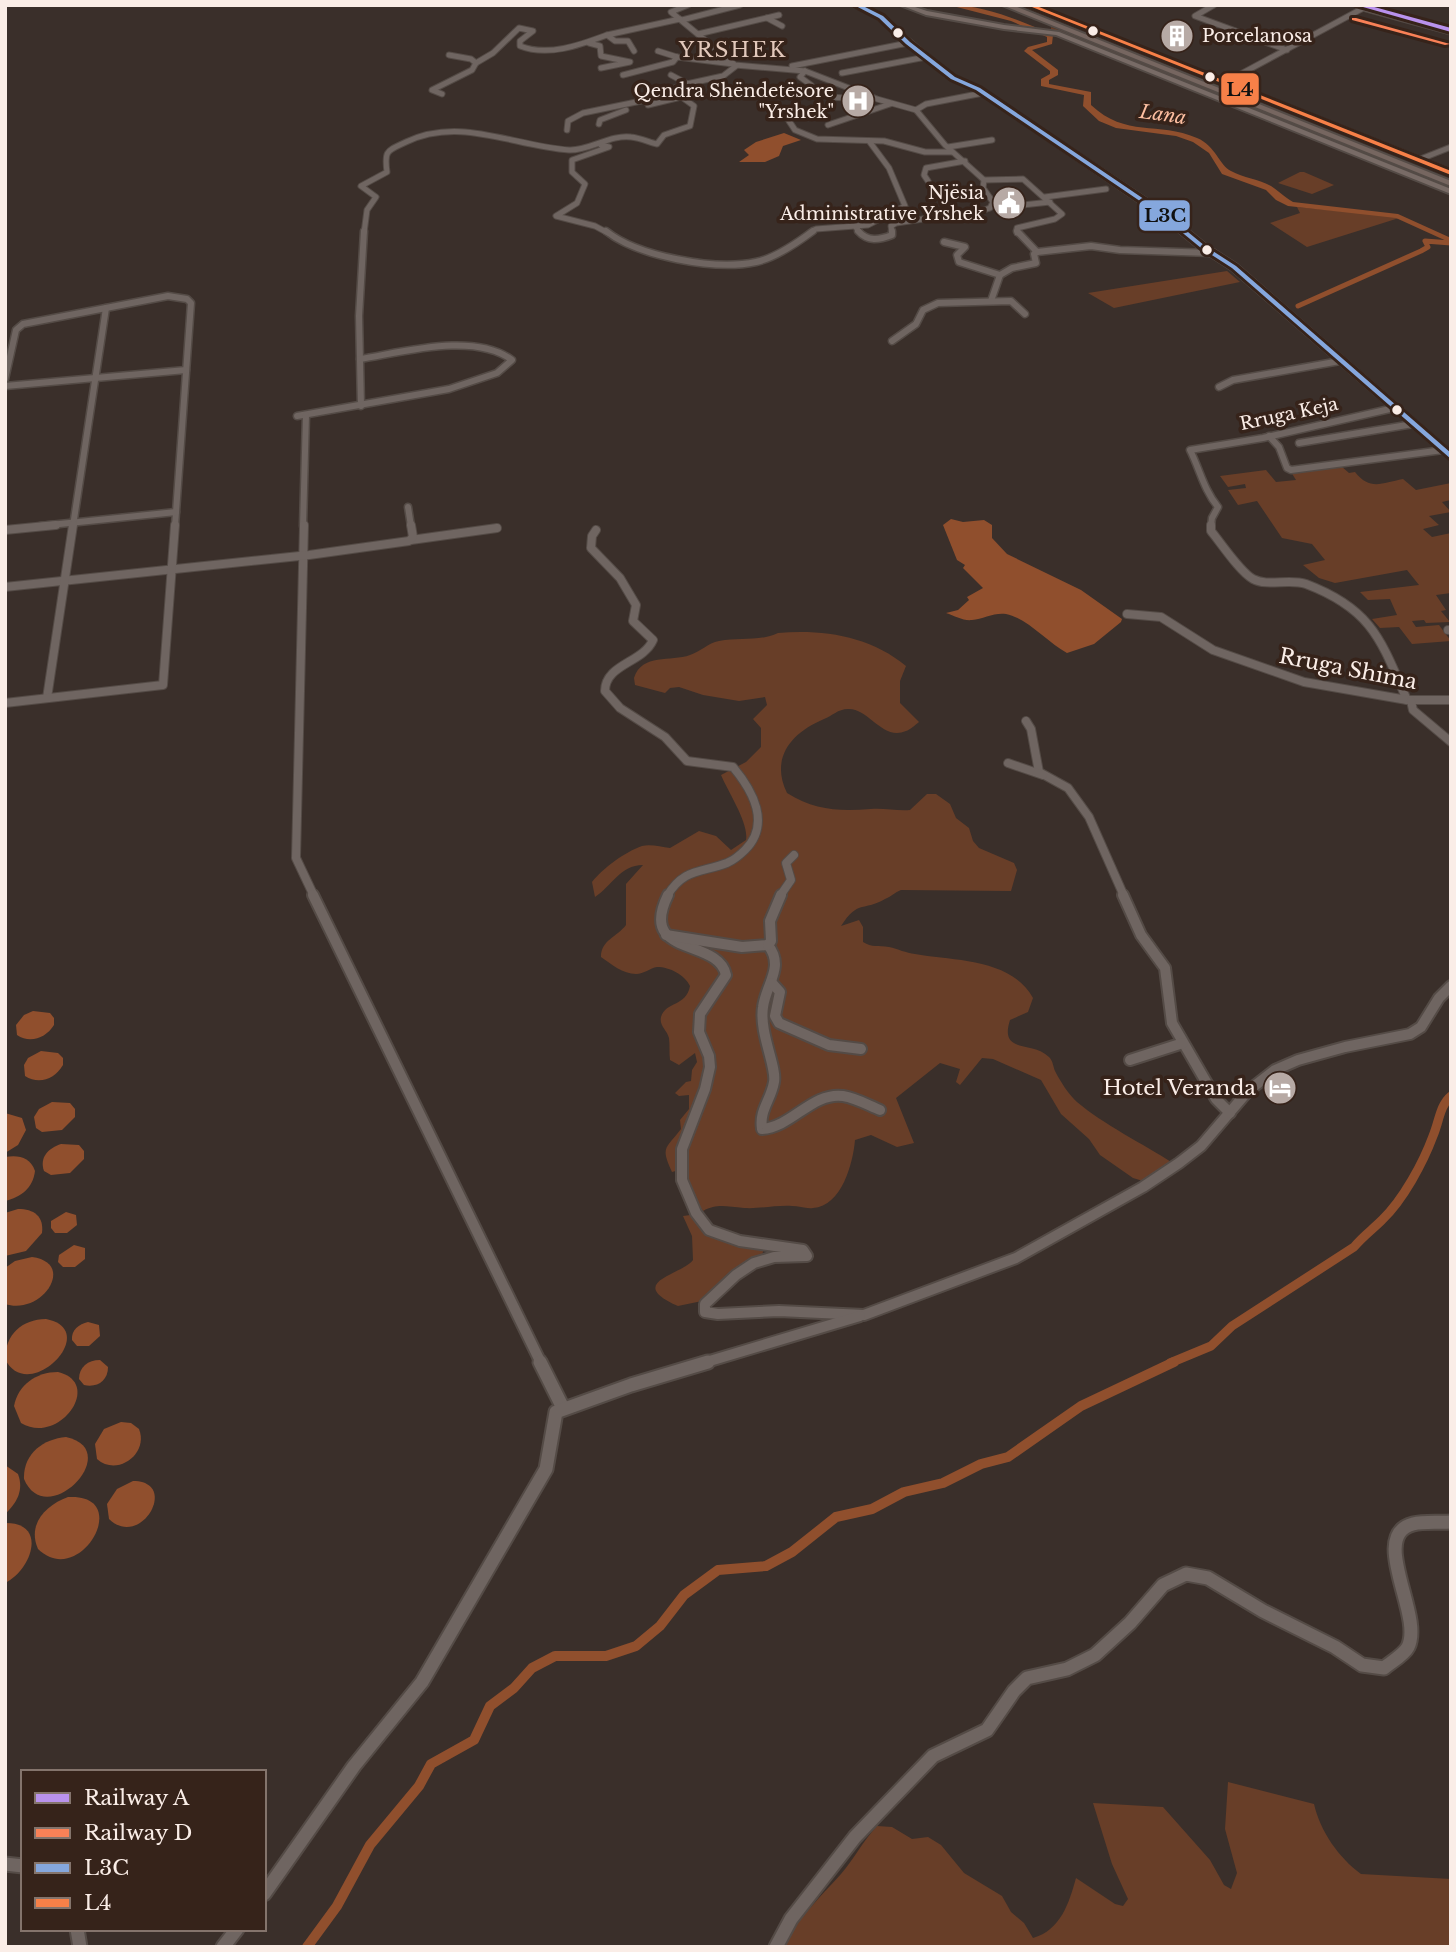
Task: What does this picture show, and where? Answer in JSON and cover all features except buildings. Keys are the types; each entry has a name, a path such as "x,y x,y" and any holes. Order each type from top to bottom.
{"highway":[{"path":"1005,5 1451,182"},
{"path":"1011,5 1145,58"},
{"path":"1019,5 1027,5"},
{"path":"1073,24 1081,32 1451,182"}],"main road":[{"path":"903,5 936,15 1050,31 1451,192"},
{"path":"1027,5 1451,173"},
{"path":"881,12 908,43 953,78 983,93 1164,215 1214,255 1234,267 1447,454"}],"street":[{"path":"685,5 671,11 735,65"},
{"path":"442,94 432,90 472,70 519,29 533,32 520,41 520,46 527,50 557,48 740,5"},
{"path":"855,5 881,12"},
{"path":"1214,5 1195,16 1287,50"},
{"path":"1224,83 1366,6 1451,30"},
{"path":"698,34 779,15"},
{"path":"767,18 782,26"},
{"path":"665,21 664,26 668,30"},
{"path":"607,35 614,41 628,41 634,51"},
{"path":"587,43 600,46 598,52 601,56 630,62 601,68"},
{"path":"787,68 908,43"},
{"path":"658,51 677,57 735,65 805,71 853,91 916,110 950,150 984,180 993,182 1020,178 1048,200 1061,216 1020,226 1017,230 1037,252"},
{"path":"449,55 477,63"},
{"path":"623,75 673,62 677,57"},
{"path":"842,73 926,57"},
{"path":"567,130 568,121 583,113 646,100 688,84 723,76 735,65"},
{"path":"805,71 800,77 811,85"},
{"path":"671,75 688,84"},
{"path":"361,406 359,316 366,249 364,224 376,197 361,186 387,172 387,150 418,136 449,131 488,133 520,143 569,150 631,136 659,144 664,135 690,126 695,108 672,90"},
{"path":"828,92 831,97 845,98 853,91"},
{"path":"916,110 926,104 983,93"},
{"path":"599,124 598,121 610,118 616,112 681,97"},
{"path":"828,125 891,104"},
{"path":"789,121 794,129 812,138 884,141 925,154 992,140"},
{"path":"594,144 609,147 572,160 572,172 585,184 577,203 556,216 600,226 616,241 651,254 700,263 756,262 816,229 874,223 907,204 889,168 869,141"},
{"path":"1418,160 1451,147"},
{"path":"928,181 924,175 926,168 965,161"},
{"path":"984,180 983,188 993,202 1013,206 1106,188"},
{"path":"855,226 859,234 867,240 884,239 892,235 892,224 915,218 933,218 987,209 993,202"},
{"path":"944,242 965,247 957,255 959,262 1000,275"},
{"path":"1037,252 1091,246 1214,255"},
{"path":"991,301 1000,275 1012,268 1036,263 1034,254 1037,252"},
{"path":"5,379 19,326 168,296 187,299 191,303 163,685 5,703"},
{"path":"892,341 916,324 923,310 937,303 1011,301 1025,314"},
{"path":"47,698 106,308"},
{"path":"360,359 472,345 498,351 512,360 497,373 449,389 302,415 303,555 296,858 563,1408"},
{"path":"1219,387 1233,380 1340,361"},
{"path":"5,386 186,370"},
{"name":"Rruga Keja","path":"1394,408 1191,450 1202,475 1205,491 1218,507 1212,518 1212,531 1247,575 1260,582 1286,580 1305,584 1363,616 1382,643 1409,701"},
{"path":"1299,443 1413,424"},
{"path":"1269,436 1277,443 1287,468 1291,470 1447,454"},
{"path":"408,508 413,532 411,540"},
{"path":"5,530 176,512"},
{"path":"5,587 303,555 497,528"},
{"path":"596,530 592,536 591,548 620,578 636,605 633,621 653,640 647,652 612,673 606,680 604,687 608,697 615,705 662,735 687,761 724,764 735,769 755,806 760,825 757,834 732,861 700,868 677,882 668,893 663,908 666,935 677,945 714,957 724,963 726,969 726,975 704,1005 698,1019 698,1030 711,1060 710,1074 679,1158 680,1176 692,1205 709,1230 721,1236 803,1250 807,1254 804,1258 785,1255 766,1258 746,1268 705,1304 705,1312 843,1312 864,1315"},
{"name":"Rruga Shima","path":"1127,614 1161,617 1174,623 1205,646 1267,671 1314,684 1409,701 1451,699"},
{"path":"1409,701 1413,710 1451,742"},
{"path":"1026,721 1031,729 1038,768 1043,776"},
{"path":"1009,763 1068,788 1088,817 1141,935 1165,968 1172,1023 1216,1098 1230,1113"},
{"path":"768,945 771,941 769,925 775,906 791,880 792,873 786,863 794,855"},
{"path":"666,935 684,935 729,946 768,945"},
{"path":"768,945 774,953 776,969 763,1006 763,1026 775,1081 760,1116 762,1129 773,1129 818,1103 838,1096 880,1110"},
{"path":"772,983 779,992 780,1004 775,1016 779,1023 830,1045 861,1049"},
{"path":"266,1891 354,1766 422,1682 546,1469 552,1422 556,1412 864,1315 1016,1258 1179,1163 1201,1146 1248,1091 1281,1067 1345,1047 1410,1034 1421,1027 1439,998 1451,986"},
{"path":"1130,1060 1183,1043"},
{"path":"776,1947 791,1919 855,1837 933,1756 987,1730 1014,1691 1027,1678 1067,1668 1095,1655 1163,1585 1186,1574 1208,1578 1263,1611 1335,1647 1362,1665 1384,1668 1407,1649 1413,1632 1408,1603 1395,1564 1395,1539 1404,1528 1414,1524 1451,1522"},
{"path":"223,1947 235,1931"}],"shaded area":[{"path":"1051,29 1451,185 1451,190"},
{"path":"784,133 801,140 783,146 779,156 765,162 739,162 749,155 744,150 756,142"},
{"path":"1300,172 1334,185 1312,194 1278,183"},
{"path":"1297,207 1399,218 1307,247 1270,223 1300,213"},
{"path":"1227,271 1240,282 1114,308 1088,293"},
{"path":"1341,466 1371,484 1403,479 1416,490 1451,483 1451,500 1442,502 1451,512 1429,516 1439,525 1423,529 1432,537 1451,533 1451,593 1436,595 1446,610 1441,611 1450,622 1412,621 1416,627 1439,625 1451,641 1412,644 1399,627 1380,628 1372,619 1397,615 1390,599 1368,600 1360,592 1419,585 1407,570 1335,583 1319,578 1303,565 1325,560 1312,544 1282,538 1257,501 1238,505 1228,490 1246,488 1245,484 1228,487 1220,476 1266,470 1276,482 1296,480 1291,472"},
{"path":"951,519 963,522 984,520 992,525 992,538 1007,554 1081,590 1122,619 1121,622 1094,644 1067,653 1014,616 998,614 969,620 946,613 958,610 969,600 967,597 983,588 963,568 965,565 957,560 943,525"},
{"path":"812,632 845,637 862,641 892,656 906,666 900,681 900,703 919,722 911,729 897,733 890,732 856,710 838,711 802,732 787,748 781,769 787,793 818,807 849,810 910,810 927,794 936,794 950,804 956,818 969,828 973,841 979,848 1014,863 1017,870 1011,891 901,890 852,912 841,926 859,920 863,927 863,942 869,945 964,960 996,968 1011,975 1033,998 1028,1012 1010,1020 1008,1031 1013,1043 1042,1052 1049,1057 1057,1075 1077,1102 1173,1163 1143,1181 1133,1178 1100,1155 1089,1139 1061,1114 1041,1080 993,1059 982,1058 960,1085 956,1082 960,1069 940,1063 896,1098 914,1143 897,1147 871,1135 855,1140 852,1160 844,1182 832,1200 823,1205 810,1208 718,1206 703,1211 687,1187 683,1169 672,1172 666,1157 666,1148 681,1129 680,1120 689,1109 689,1095 679,1096 675,1093 686,1082 691,1081 692,1070 697,1062 695,1053 679,1065 670,1060 669,1038 661,1017 667,1008 688,993 690,986 681,975 667,968 657,967 631,974 601,957 607,943 626,925 626,884 643,865 622,872 595,897 592,882 615,861 642,846 670,848 699,831 716,836 731,850 746,840 741,816 721,775 746,762 761,747 761,728 753,719 767,705 765,697 739,701 703,695 679,687 670,688 665,693 635,685 634,678 643,665 650,662 690,655 719,641 778,633"},
{"path":"33,1011 50,1013 54,1018 54,1025 47,1033 37,1038 22,1038 17,1035 16,1025 24,1015"},
{"path":"41,1051 58,1053 63,1058 63,1065 51,1077 30,1079 25,1076 24,1065 28,1058"},
{"path":"52,1102 70,1103 75,1109 75,1117 62,1130 42,1132 36,1128 34,1117 39,1109"},
{"path":"5,1113 22,1118 26,1130 18,1145 5,1153"},
{"path":"61,1144 79,1145 84,1151 84,1159 70,1173 51,1175 44,1171 44,1157"},
{"path":"5,1157 23,1158 35,1171 32,1182 25,1191 5,1201"},
{"path":"18,1209 29,1210 40,1218 42,1233 26,1251 5,1256 5,1213"},
{"path":"66,1212 76,1215 77,1225 67,1233 55,1233 51,1228 51,1221"},
{"path":"698,1214 702,1225 764,1247 762,1256 702,1301 678,1306 663,1298 656,1291 656,1285 693,1260 692,1236 683,1216"},
{"path":"74,1245 85,1248 85,1259 75,1267 63,1267 58,1262 59,1255"},
{"path":"32,1257 45,1261 52,1269 53,1278 49,1287 31,1303 19,1306 5,1304 5,1268 15,1261"},
{"path":"46,1319 62,1326 67,1336 64,1349 55,1361 43,1370 29,1374 16,1371 5,1359 12,1336 22,1325"},
{"path":"88,1322 99,1325 100,1336 89,1346 77,1346 72,1340 74,1330"},
{"path":"100,1360 108,1367 104,1380 89,1386 84,1385 79,1379 82,1368 88,1363"},
{"path":"58,1372 71,1378 77,1388 77,1399 71,1410 62,1420 49,1426 35,1428 21,1423 14,1406 19,1392 35,1377"},
{"path":"121,1422 131,1423 139,1429 139,1447 129,1460 122,1464 105,1464 97,1459 95,1444 104,1429"},
{"path":"66,1437 82,1445 88,1456 85,1470 76,1483 63,1492 48,1497 35,1493 24,1479 27,1462 42,1445"},
{"path":"5,1465 18,1474 20,1491 16,1501 5,1514"},
{"path":"133,1481 147,1484 154,1491 154,1501 151,1512 143,1521 133,1526 121,1526 109,1519 107,1504 117,1489"},
{"path":"68,1497 88,1500 97,1509 99,1523 94,1537 84,1550 70,1558 54,1558 38,1549 35,1531 46,1510"},
{"path":"5,1523 27,1530 31,1538 31,1548 22,1568 15,1577 5,1583"},
{"path":"1228,1782 1314,1804 1332,1843 1345,1860 1361,1874 1451,1879 1451,1947 782,1947 802,1918 846,1868 877,1826 892,1827 912,1839 928,1837 941,1845 964,1873 1002,1896 1011,1912 1024,1923 1033,1938 1051,1929 1057,1922 1067,1906 1076,1878 1115,1904 1123,1906 1128,1899 1112,1864 1093,1803 1163,1807 1210,1860 1224,1885 1231,1889 1237,1873 1225,1829"}],"waterway":[{"name":"Lana","path":"952,5 1013,20 1051,36 1050,43 1030,48 1028,51 1054,70 1054,75 1045,79 1045,86 1088,94 1087,106 1102,120 1119,127 1178,134 1196,140 1212,152 1225,172 1269,188 1279,198 1291,204 1398,216 1451,241"},
{"path":"1298,306 1421,251 1428,247 1425,241 1451,243"},
{"path":"1170,1363 1211,1346 1232,1326 1354,1247 1390,1212 1405,1192 1424,1158 1444,1104 1451,1096"},
{"path":"307,1947 337,1906 370,1845 419,1786 431,1764 474,1740 490,1706 514,1688 532,1668 555,1656 606,1656 636,1646 660,1626 684,1595 718,1570 766,1566 792,1552 836,1517 872,1509 904,1492 943,1483 981,1464 1008,1457 1081,1406 1174,1362"}],"rail line":[{"name":"A","path":"1359,5 1451,30"},
{"name":"D","path":"1354,19 1447,44"}],"transit line":[{"name":"L3C","path":"856,5 881,17 908,43 953,78 978,89 1164,215 1203,247 1234,267 1451,457"},
{"name":"L4","path":"1029,5 1451,173"}],"place":[{"name":"Porcelanosa","path":"1177,36"},
{"name":"Qendra Shëndetësore \"Yrshek\"","path":"858,101"},
{"name":"Njësia Administrative Yrshek","path":"1009,203"},
{"name":"Hotel Veranda","path":"1280,1088"}],"district":[{"name":"YRSHEK","path":"733,50"}]}
